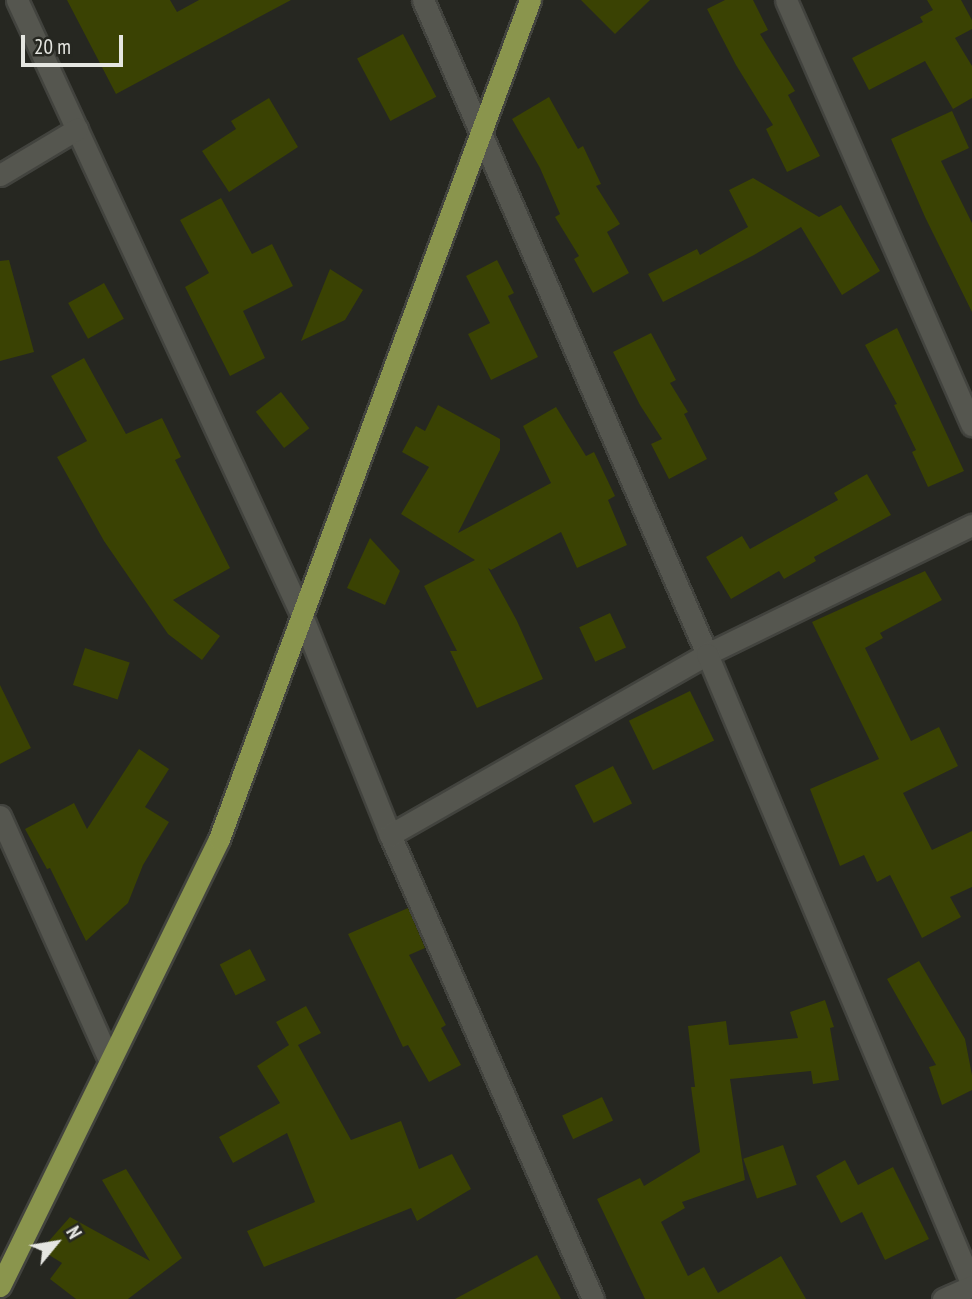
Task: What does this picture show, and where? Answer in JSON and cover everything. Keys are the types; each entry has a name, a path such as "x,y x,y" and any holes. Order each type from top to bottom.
{"main road":[{"path":"0,1286 219,839 482,136 530,0"}],"street":[{"path":"17,0 302,616 390,835 593,1299"},
{"path":"423,0 707,654 972,1286 943,1299"},
{"path":"786,0 972,425"},
{"path":"0,175 77,129"},
{"path":"390,835 707,654 972,525"},
{"path":"0,816 110,1062"}],"building":[{"path":"67,0 170,0 177,12 199,0 291,0 116,94"},
{"path":"581,0 650,0 615,34"},
{"path":"725,0 753,0 768,30 760,34 795,91 788,95 820,156 787,172 766,129 773,125 736,65 707,9"},
{"path":"927,0 961,0 972,20 972,29 955,38 972,66 972,98 953,109 925,61 869,90 852,58 923,22 920,17 933,10"},
{"path":"403,34 436,97 390,121 357,58"},
{"path":"549,97 578,149 583,146 601,184 596,186 620,224 607,232 629,273 593,293 574,259 579,256 555,217 560,214 540,168 512,119"},
{"path":"269,98 298,147 229,192 202,151 236,129 231,121"},
{"path":"952,111 969,148 941,161 972,223 972,312 925,217 891,139"},
{"path":"753,178 819,217 841,205 880,271 842,295 801,227 754,255 663,302 648,274 697,249 700,255 748,227 729,190"},
{"path":"221,198 252,254 272,244 293,286 243,311 265,358 230,376 185,287 209,273 180,220"},
{"path":"9,260 34,352 0,361 0,261"},
{"path":"497,260 514,293 508,296 538,357 491,380 468,334 490,323 466,276"},
{"path":"330,269 363,290 345,320 301,341"},
{"path":"104,283 124,319 88,339 68,303"},
{"path":"897,328 964,471 928,487 912,452 916,450 894,405 897,404 865,345"},
{"path":"651,333 676,380 670,383 688,412 684,414 707,459 669,479 651,444 662,439 640,405 613,352"},
{"path":"84,358 126,434 162,418 181,457 175,460 230,568 173,600 220,636 202,660 168,634 104,541 57,457 87,441 51,376"},
{"path":"281,392 309,428 284,448 256,412"},
{"path":"438,405 500,439 500,450 458,533 551,483 523,426 556,407 586,456 594,452 615,496 608,500 627,545 577,568 561,532 491,570 488,568 517,621 543,679 477,708 450,651 457,651 424,586 475,560 401,514 429,467 402,452 416,426 425,431"},
{"path":"867,474 891,515 814,557 816,561 784,579 779,571 731,599 706,557 742,536 750,549 838,500 834,493"},
{"path":"370,538 400,571 385,605 347,588"},
{"path":"925,571 942,600 880,633 883,638 865,648 911,741 939,727 958,766 903,793 932,850 972,831 972,887 950,897 961,917 922,938 890,875 877,882 864,855 840,866 810,789 879,759 812,622"},
{"path":"610,613 626,647 595,662 579,627"},
{"path":"85,648 130,663 118,700 73,685"},
{"path":"0,685 31,748 0,764"},
{"path":"690,691 714,740 653,770 629,721"},
{"path":"139,749 169,769 145,807 169,822 143,865 128,903 86,941 50,868 47,869 25,829 74,803 87,829"},
{"path":"613,766 632,803 594,823 575,786"},
{"path":"408,908 425,948 409,955 446,1025 441,1028 461,1065 429,1082 408,1045 403,1047 348,934"},
{"path":"250,949 266,980 236,996 220,964"},
{"path":"919,961 965,1039 972,1075 972,1090 942,1105 929,1067 936,1065 887,979"},
{"path":"825,1000 834,1027 830,1028 839,1080 813,1084 811,1071 730,1079 745,1180 682,1202 685,1208 661,1222 688,1276 704,1267 718,1293 781,1256 806,1299 645,1299 597,1199 640,1178 644,1186 700,1152 691,1087 695,1087 688,1026 726,1021 729,1045 798,1038 790,1012"},
{"path":"306,1006 321,1033 298,1045 351,1140 401,1121 419,1169 452,1154 471,1189 417,1221 411,1208 264,1267 247,1231 315,1202 287,1133 233,1163 219,1137 280,1103 257,1066 289,1045 276,1022"},
{"path":"602,1097 613,1121 573,1139 562,1116"},
{"path":"783,1145 797,1185 757,1198 743,1159"},
{"path":"845,1160 858,1185 893,1167 929,1239 885,1260 862,1212 841,1223 816,1176"},
{"path":"126,1169 182,1258 128,1299 76,1299 50,1279 62,1263 41,1250 70,1217 150,1261 102,1180"},
{"path":"537,1255 561,1299 455,1299"}]}
